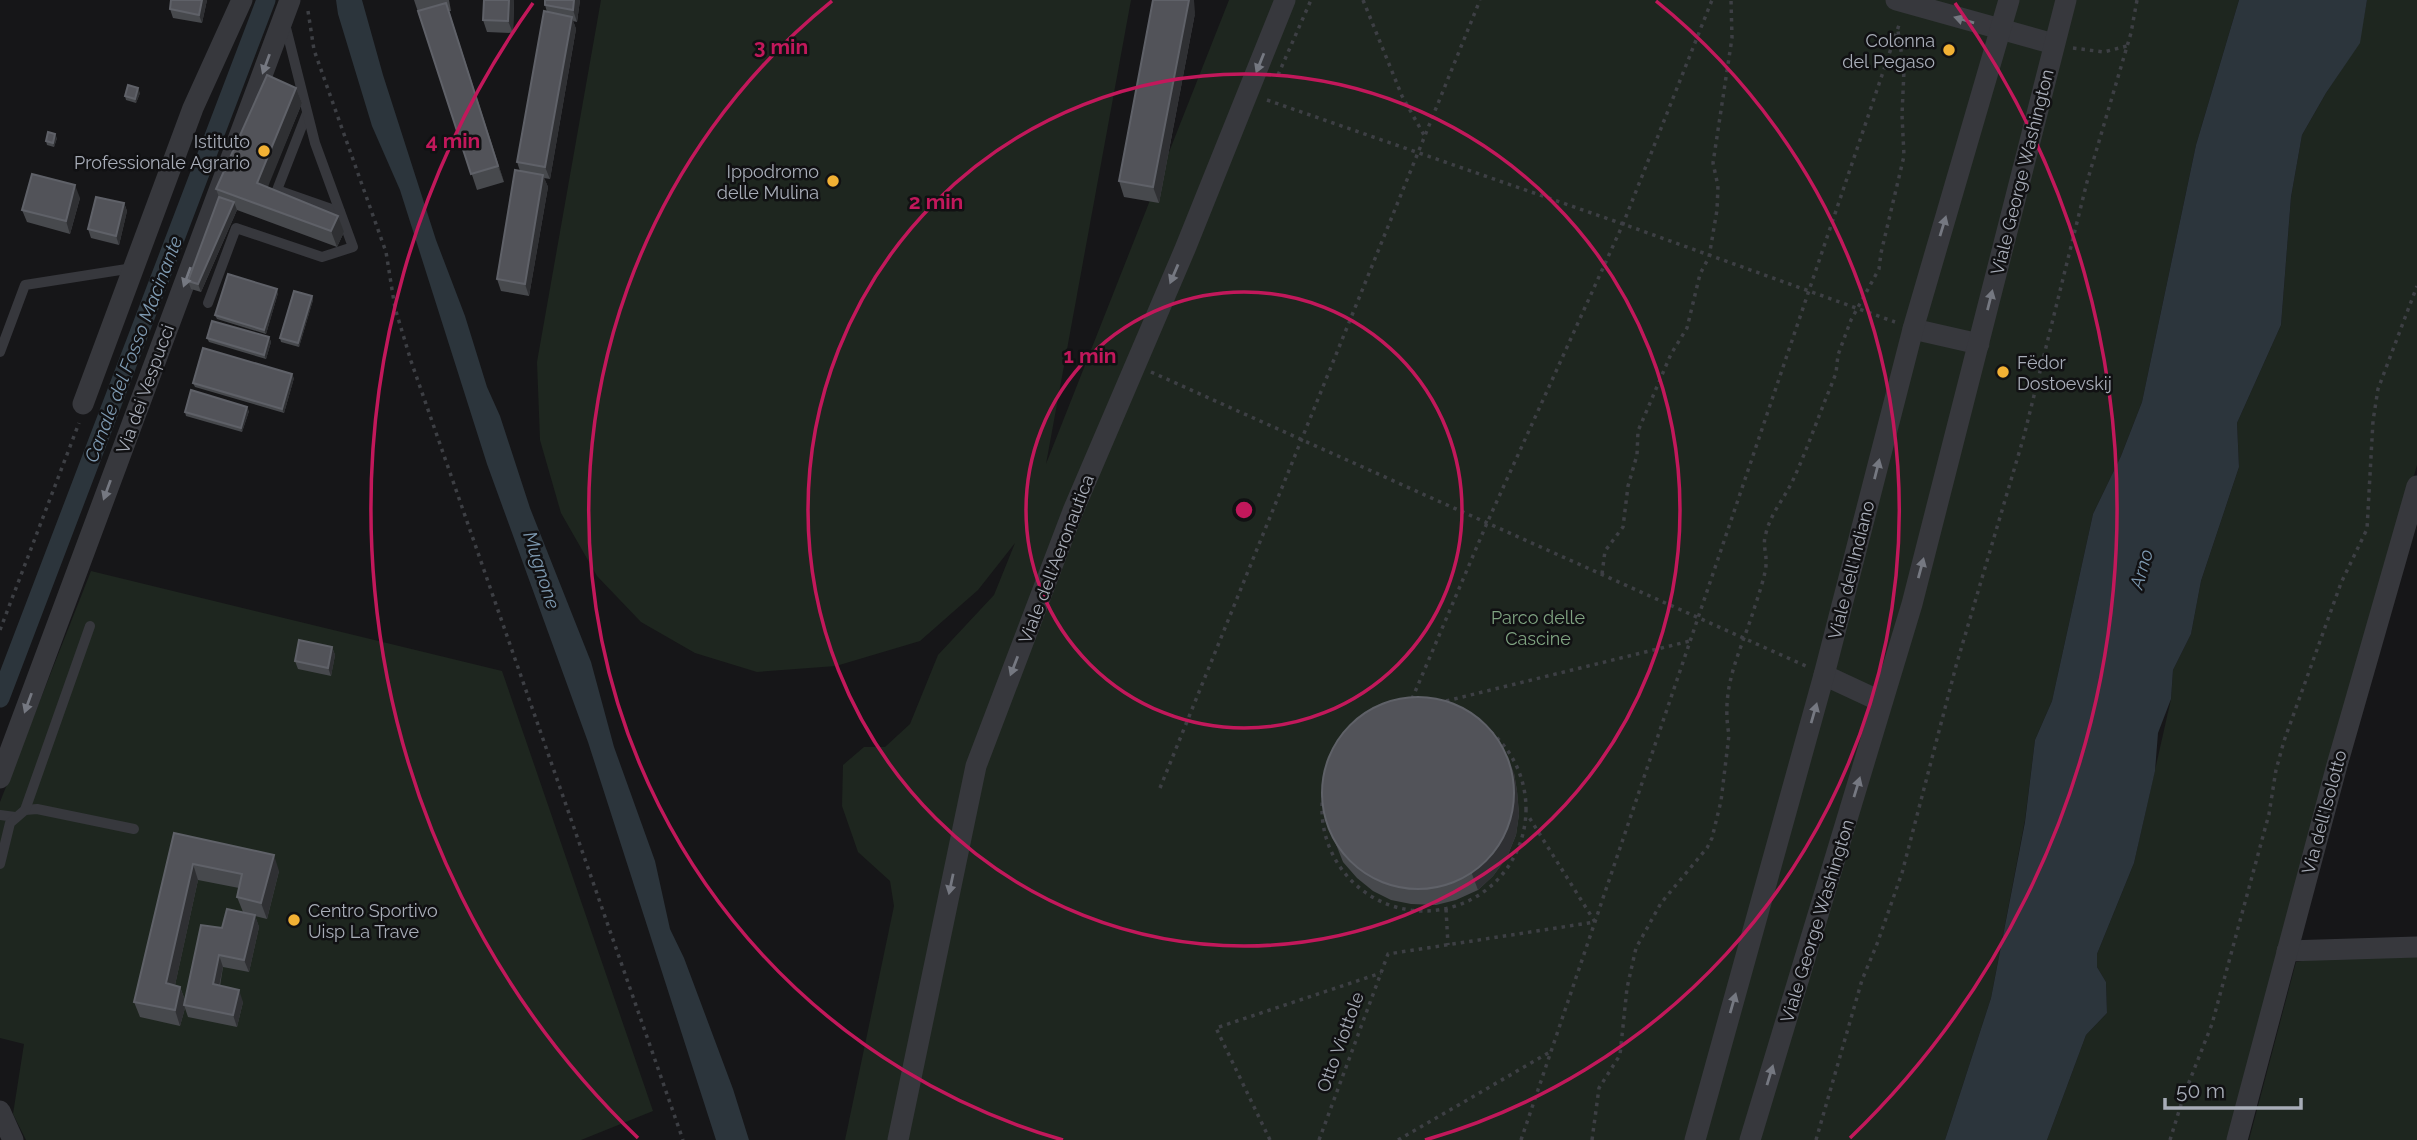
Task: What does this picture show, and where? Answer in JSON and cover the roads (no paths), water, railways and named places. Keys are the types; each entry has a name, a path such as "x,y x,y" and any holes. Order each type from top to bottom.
{"street":[{"path":"83,404 193,108 242,0"},
{"name":"Viale dell'Aeronautica","path":"898,1140 976,766 1073,511 1185,249 1285,0"},
{"name":"Viale dell'Indiano","path":"1695,1140 1824,675 1913,329 2009,0"},
{"name":"Viale George Washington","path":"1750,1140 1918,579 2066,0"},
{"path":"1901,2 2054,44"},
{"name":"Via dei Vespucci","path":"0,778 287,9"},
{"path":"1913,329 1979,344"},
{"name":"Via dell'Isolotto","path":"2237,1140 2337,765 2417,486"},
{"path":"1824,675 1882,702"},
{"path":"2287,951 2417,947"},
{"path":"0,1111 13,1140"}],"lane":[{"path":"208,303 236,228 323,257 352,247 315,143 287,9"},
{"path":"307,113 277,190 340,212"},
{"path":"0,352 25,285 133,268"},
{"path":"25,810 90,626"},
{"path":"0,864 10,823 25,810 37,809 134,829"},
{"path":"0,815 15,817"}],"water":[{"name":"Mugnone","path":"336,0 362,0 436,240 465,316 530,508 591,662 614,747 655,861 670,929 684,958 749,1140 716,1140 588,742 487,464 400,190 372,126"},
{"name":"Arno","path":"2239,0 2367,0 2360,43 2302,135 2291,197 2281,325 2237,423 2239,467 2201,581 2191,634 2173,670 2171,699 2158,733 2155,771 2134,863 2097,954 2097,967 2106,982 2107,1013 2086,1035 2047,1140 1945,1140 1991,998 2025,822 2035,740 2052,701 2093,514 2121,456 2142,402 2196,145"}],"waterway":[{"name":"Canale del Fosso Macinante","path":"0,698 266,0"}],"place":[{"name":"Colonna del Pegaso","path":"1949,50"},
{"name":"Istituto Professionale Agrario","path":"264,151"},
{"name":"Ippodromo delle Mulina","path":"833,181"},
{"name":"Fëdor Dostoevskij","path":"2003,372"},
{"name":"Centro Sportivo Uisp La Trave","path":"294,920"}],"park label":[{"name":"Parco delle Cascine","path":"1538,627"}]}
